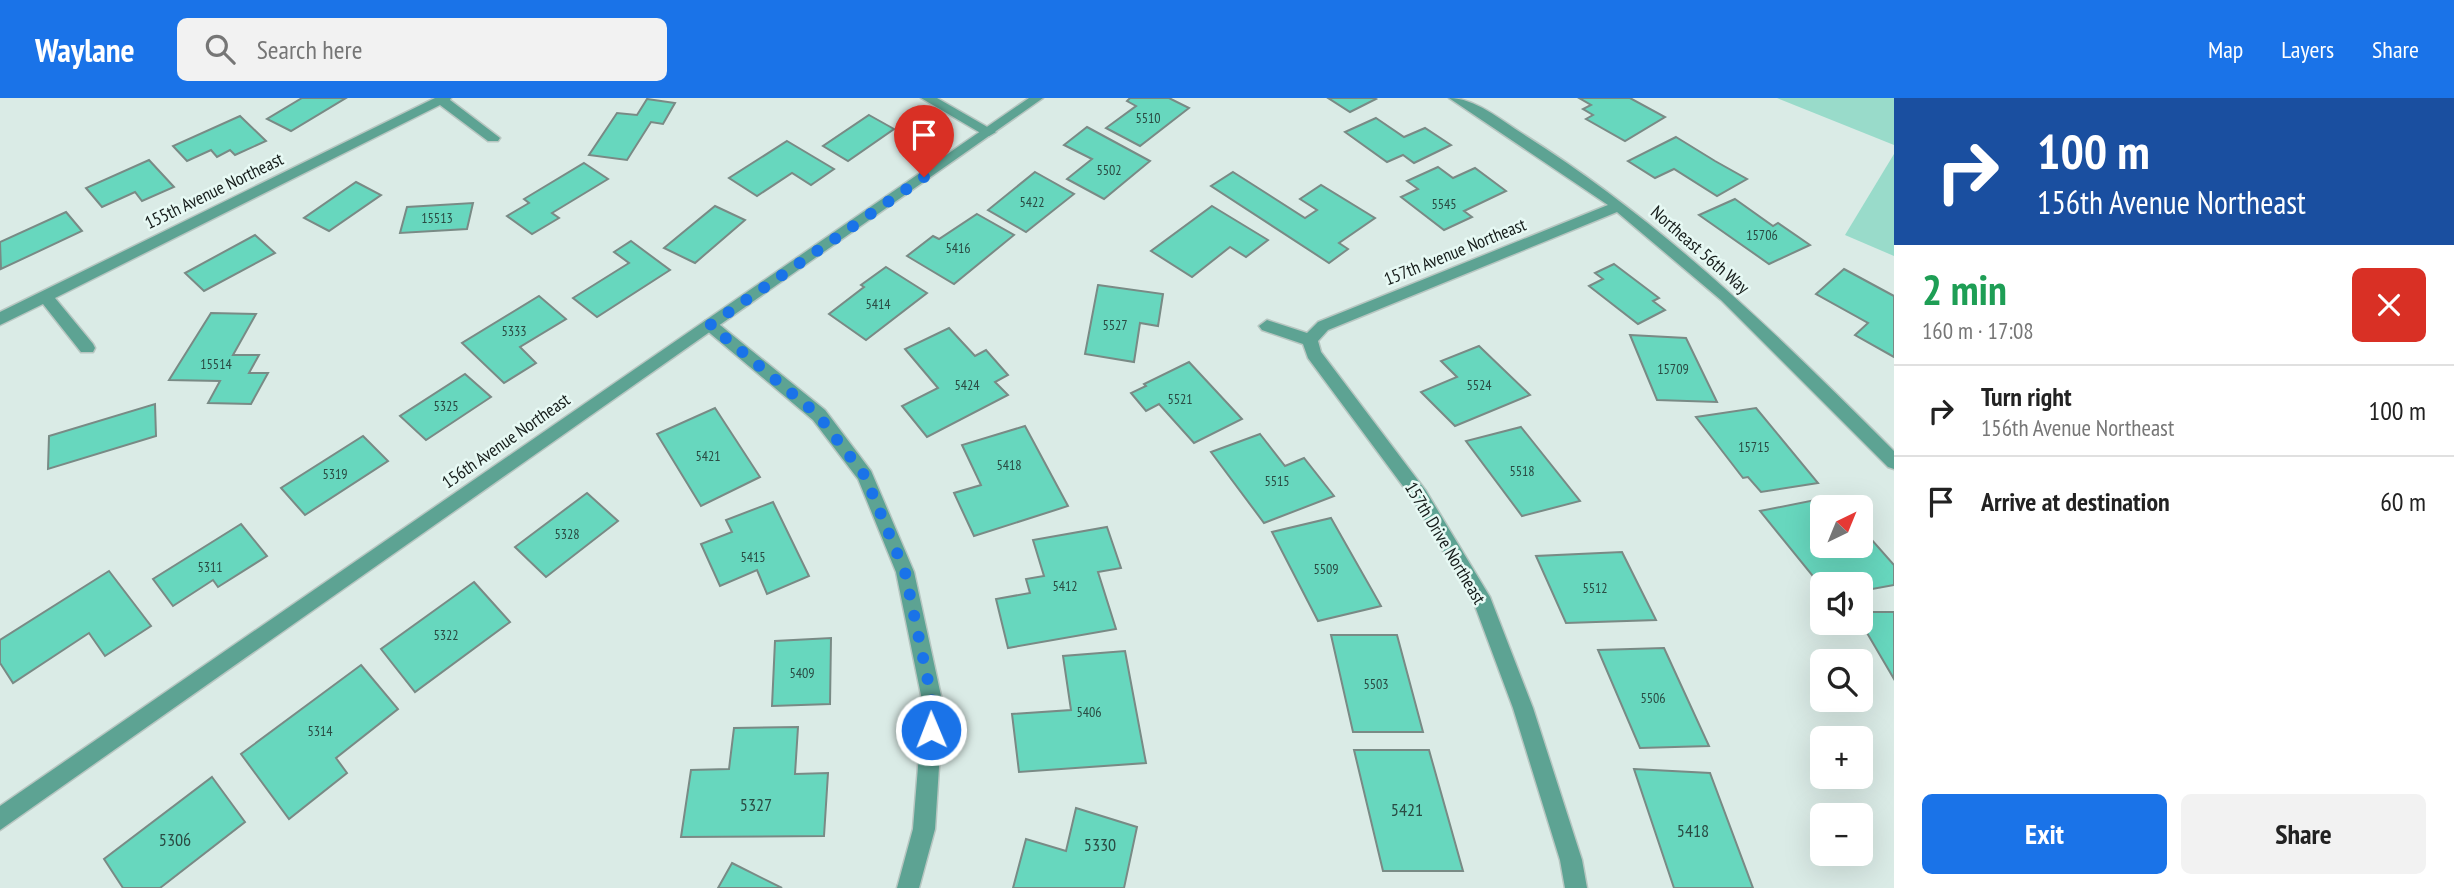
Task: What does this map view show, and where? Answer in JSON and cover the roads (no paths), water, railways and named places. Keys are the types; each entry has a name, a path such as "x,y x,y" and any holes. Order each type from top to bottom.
{"street":[{"path":"927,98 989,132"},
{"name":"156th Avenue Northeast","path":"0,819 1037,98"},
{"name":"Northeast 56th Way","path":"1455,98 1519,137 1619,206 1719,291 1894,462"},
{"path":"443,99 493,138"},
{"name":"155th Avenue Northeast","path":"0,319 420,102 443,99"},
{"name":"157th Avenue Northeast","path":"1310,340 1323,326 1619,206"},
{"path":"45,296 87,348"},
{"path":"710,325 818,415 865,476 905,572 933,705 924,829 908,888"},
{"path":"1267,326 1310,340"},
{"name":"157th Drive Northeast","path":"1310,340 1318,360 1420,496 1483,603 1523,708 1571,860 1576,888"}]}
